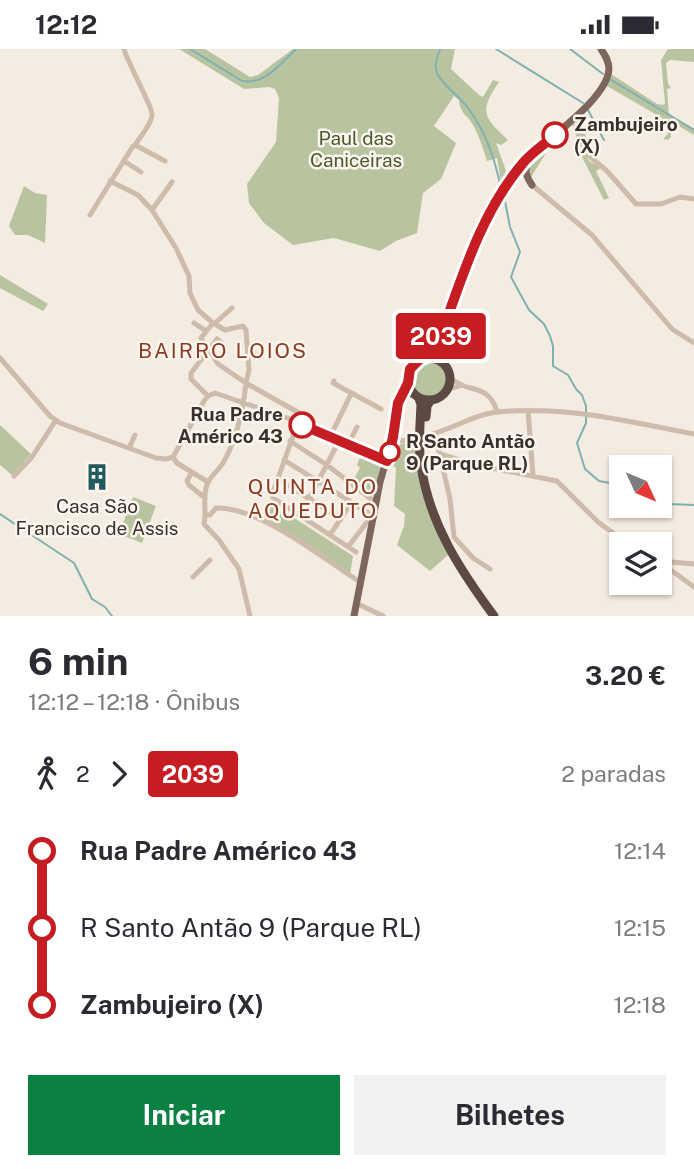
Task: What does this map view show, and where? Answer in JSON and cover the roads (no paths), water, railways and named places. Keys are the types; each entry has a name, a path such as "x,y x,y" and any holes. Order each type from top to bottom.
{"highway":[{"path":"486,220 437,347 433,353 414,363 410,369 408,383 421,405 427,436 420,464 439,531 464,575 496,616"},
{"path":"416,396 431,400 438,398 448,389 450,377 440,348 486,220"},
{"path":"426,357 443,362"},
{"path":"431,400 427,406 424,430 424,464 431,498 443,530 467,574 496,616"}],"main road":[{"path":"486,220 515,173 590,102 607,76 608,62 601,49"},
{"path":"532,185 527,177 527,164 537,151"},
{"path":"515,173 527,177"},
{"path":"507,186 518,180 532,185"},
{"path":"354,616 380,482 393,437 400,398 408,383"},
{"path":"400,398 404,394 416,396"}],"street":[{"path":"90,215 136,145 152,114 124,49"},
{"path":"575,117 588,155 607,171 636,204 661,204 680,197 694,199"},
{"path":"136,145 165,161"},
{"path":"124,161 141,172"},
{"path":"110,181 138,195 152,211 176,248 189,276 190,293 198,310 214,324 228,330 243,326 249,344 246,405 225,460 208,482 204,524 239,569 250,616"},
{"path":"152,211 172,182"},
{"path":"532,185 592,235 672,329 694,343"},
{"path":"232,308 201,338 208,351 218,364 246,383 301,414 272,497 356,552"},
{"path":"194,323 206,331"},
{"path":"208,397 191,379 191,373 217,339 222,342 221,345"},
{"path":"0,358 56,420 161,459 175,460 208,482"},
{"path":"450,377 462,385 489,394 497,411"},
{"path":"334,381 332,383 381,409"},
{"path":"448,389 462,385"},
{"path":"175,460 208,397 220,393 297,422 387,461"},
{"path":"330,437 351,394"},
{"path":"393,437 402,441 427,436 497,411 550,409 694,434"},
{"path":"528,410 533,475"},
{"path":"13,476 32,457 56,420"},
{"path":"348,445 357,428"},
{"path":"129,448 135,435"},
{"path":"427,436 440,454 450,499 454,537 473,558 490,569"},
{"path":"290,441 371,499 378,500"},
{"path":"300,516 339,441"},
{"path":"440,454 476,465 557,481 612,532"},
{"path":"284,460 374,517"},
{"path":"192,472 187,481 205,498"},
{"path":"278,479 341,519"},
{"path":"328,534 351,503"},
{"path":"206,515 216,509 227,508 255,516 360,582"},
{"path":"348,547 367,522"},
{"path":"193,577 210,560"},
{"path":"672,563 694,564"},
{"path":"672,571 694,587"},
{"path":"356,603 383,616"}],"waterway":[{"path":"190,49 242,81 265,77 296,49"},
{"path":"440,49 436,62 437,72 468,108 480,127 493,157 501,189"},
{"path":"496,49 583,103"},
{"path":"570,49 603,74"},
{"path":"608,78 694,130"},
{"path":"588,110 604,140"},
{"path":"504,196 510,227 520,252 511,277 529,310 544,324 550,336 553,366 568,375 582,395 586,406 586,423 577,443 585,469 599,481 609,483"},
{"path":"672,504 694,505"},
{"path":"0,514 74,563 92,599 105,607 112,616"}],"place":[{"name":"Zambujeiro (X)","path":"555,135"},
{"name":"Rua Padre Américo 43","path":"302,425"},
{"name":"R Santo Antão 9 (Parque RL)","path":"390,452"},
{"name":"Casa São Francisco de Assis","path":"97,477"}],"district":[{"name":"BAIRRO LOIOS","path":"223,350"},
{"name":"QUINTA DO AQUEDUTO","path":"313,498"}],"park label":[{"name":"Paul das Caniceiras","path":"356,149"}]}
